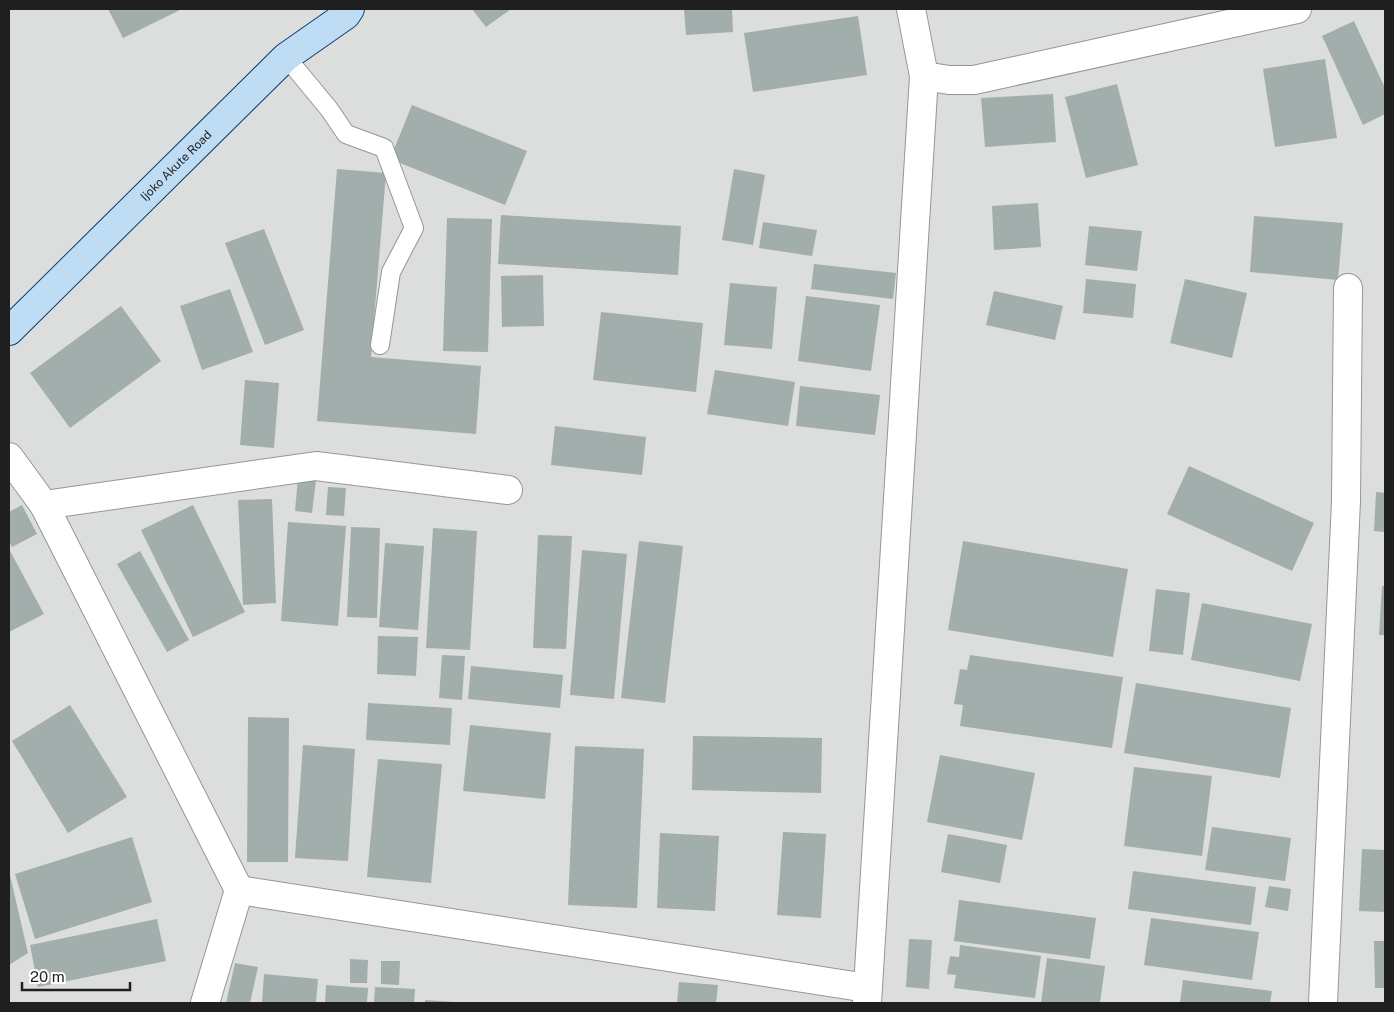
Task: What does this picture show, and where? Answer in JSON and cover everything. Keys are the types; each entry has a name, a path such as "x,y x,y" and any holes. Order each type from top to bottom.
{"main road":[{"name":"Ijoko Akute Road","path":"9,331 286,57 346,11"}],"street":[{"path":"239,890 867,996 924,76 911,9"},
{"path":"924,76 949,80 974,80 1297,9"},
{"path":"1323,1003 1346,501 1348,288"},
{"path":"9,457 44,505 239,890 205,1003"},
{"path":"44,505 316,466 508,490"}],"lane":[{"path":"286,57 329,109 346,134 384,148 414,228 391,272 380,345"}],"shaded area":[{"path":"9,9 1385,9 1385,1003 9,1003"}],"building":[{"path":"108,9 182,9 123,38"},
{"path":"472,9 511,9 486,27"},
{"path":"684,9 732,9 733,32 686,35"},
{"path":"858,16 867,75 753,92 744,33"},
{"path":"1354,21 1385,88 1385,114 1363,125 1322,36"},
{"path":"1325,59 1337,138 1275,147 1263,69"},
{"path":"1117,84 1138,165 1086,178 1065,97"},
{"path":"1053,94 1056,142 985,147 981,98"},
{"path":"412,105 527,151 505,205 390,159"},
{"path":"337,169 386,173 371,357 481,366 476,434 317,421"},
{"path":"734,169 765,175 753,245 722,240"},
{"path":"1038,203 1041,247 994,250 992,206"},
{"path":"501,215 681,226 678,275 498,264"},
{"path":"1254,216 1343,223 1338,280 1250,272"},
{"path":"447,218 492,219 488,352 443,351"},
{"path":"763,222 817,230 812,256 759,248"},
{"path":"1089,226 1142,231 1137,271 1085,265"},
{"path":"264,229 304,330 265,345 225,243"},
{"path":"814,264 896,273 893,299 811,289"},
{"path":"543,275 544,326 502,327 501,276"},
{"path":"1086,279 1136,284 1133,318 1083,313"},
{"path":"1185,279 1247,293 1232,358 1170,343"},
{"path":"730,283 777,287 772,349 724,345"},
{"path":"230,289 253,352 202,370 180,306"},
{"path":"994,291 1063,306 1055,340 986,325"},
{"path":"806,296 880,305 871,371 798,361"},
{"path":"121,306 161,361 70,428 30,373"},
{"path":"601,312 703,323 696,392 593,380"},
{"path":"715,370 795,382 788,426 707,414"},
{"path":"245,380 279,383 274,448 240,445"},
{"path":"800,386 880,395 875,435 796,426"},
{"path":"555,426 646,437 642,475 551,465"},
{"path":"1189,466 1314,523 1292,571 1167,514"},
{"path":"298,478 316,480 312,513 295,511"},
{"path":"328,487 346,488 344,516 326,515"},
{"path":"1376,492 1385,493 1385,532 1374,531"},
{"path":"272,499 276,603 243,605 238,500"},
{"path":"22,505 37,534 12,547 9,541 9,512"},
{"path":"193,505 245,612 193,637 141,530"},
{"path":"288,522 346,526 338,626 281,621"},
{"path":"351,527 380,528 377,618 347,617"},
{"path":"433,528 477,531 470,650 426,648"},
{"path":"538,535 572,536 566,649 533,648"},
{"path":"639,541 683,546 665,703 621,698"},
{"path":"963,541 1128,569 1113,657 948,630"},
{"path":"385,543 424,546 418,630 379,627"},
{"path":"9,549 44,614 9,632"},
{"path":"582,550 627,554 614,699 570,695"},
{"path":"140,551 189,640 167,652 117,564"},
{"path":"1382,586 1385,586 1385,635 1379,635"},
{"path":"1156,589 1190,593 1183,655 1149,651"},
{"path":"1202,603 1312,624 1300,681 1191,660"},
{"path":"378,636 418,637 416,676 377,674"},
{"path":"442,655 465,656 462,700 439,698"},
{"path":"970,655 1123,677 1112,748 960,726 963,705 954,704 960,669 967,670"},
{"path":"471,666 563,675 560,708 468,699"},
{"path":"1136,683 1291,708 1280,778 1124,753"},
{"path":"368,703 452,708 450,745 366,740"},
{"path":"70,705 127,797 68,833 12,741"},
{"path":"248,717 289,718 288,862 247,862"},
{"path":"470,725 551,733 545,799 463,791"},
{"path":"693,736 822,738 821,793 692,790"},
{"path":"303,745 355,749 348,861 295,858"},
{"path":"575,746 644,749 637,908 568,905"},
{"path":"940,755 1035,773 1022,840 927,822"},
{"path":"378,759 442,764 431,883 367,877"},
{"path":"1134,767 1212,776 1202,856 1124,846"},
{"path":"1212,827 1291,838 1285,881 1205,870"},
{"path":"783,832 826,834 821,918 777,915"},
{"path":"660,833 719,836 715,911 657,908"},
{"path":"948,834 1007,845 1000,883 941,872"},
{"path":"132,837 152,902 35,939 15,874"},
{"path":"1362,849 1385,850 1385,912 1359,911"},
{"path":"9,871 28,953 9,965"},
{"path":"1133,871 1256,887 1251,925 1128,909"},
{"path":"1269,886 1291,889 1288,911 1265,907"},
{"path":"959,900 1096,918 1090,959 954,941"},
{"path":"1151,918 1259,932 1252,980 1144,965"},
{"path":"157,919 166,961 38,987 30,945"},
{"path":"909,939 932,940 929,989 906,987"},
{"path":"1374,941 1385,941 1385,988 1375,988"},
{"path":"960,945 1041,956 1035,998 954,988 956,975 947,974 950,956 959,957"},
{"path":"1047,958 1105,966 1100,1003 1041,1003"},
{"path":"350,959 368,960 367,983 350,983"},
{"path":"381,961 400,961 399,985 381,984"},
{"path":"235,963 258,967 250,1003 226,1003"},
{"path":"264,974 318,979 316,1003 262,1003"},
{"path":"1183,980 1272,991 1270,1003 1180,1003"},
{"path":"679,982 718,985 716,1003 677,1003"},
{"path":"326,985 368,988 367,1003 325,1003"},
{"path":"375,987 415,989 414,1003 374,1003"},
{"path":"425,1000 455,1002 455,1003 425,1003"}]}
